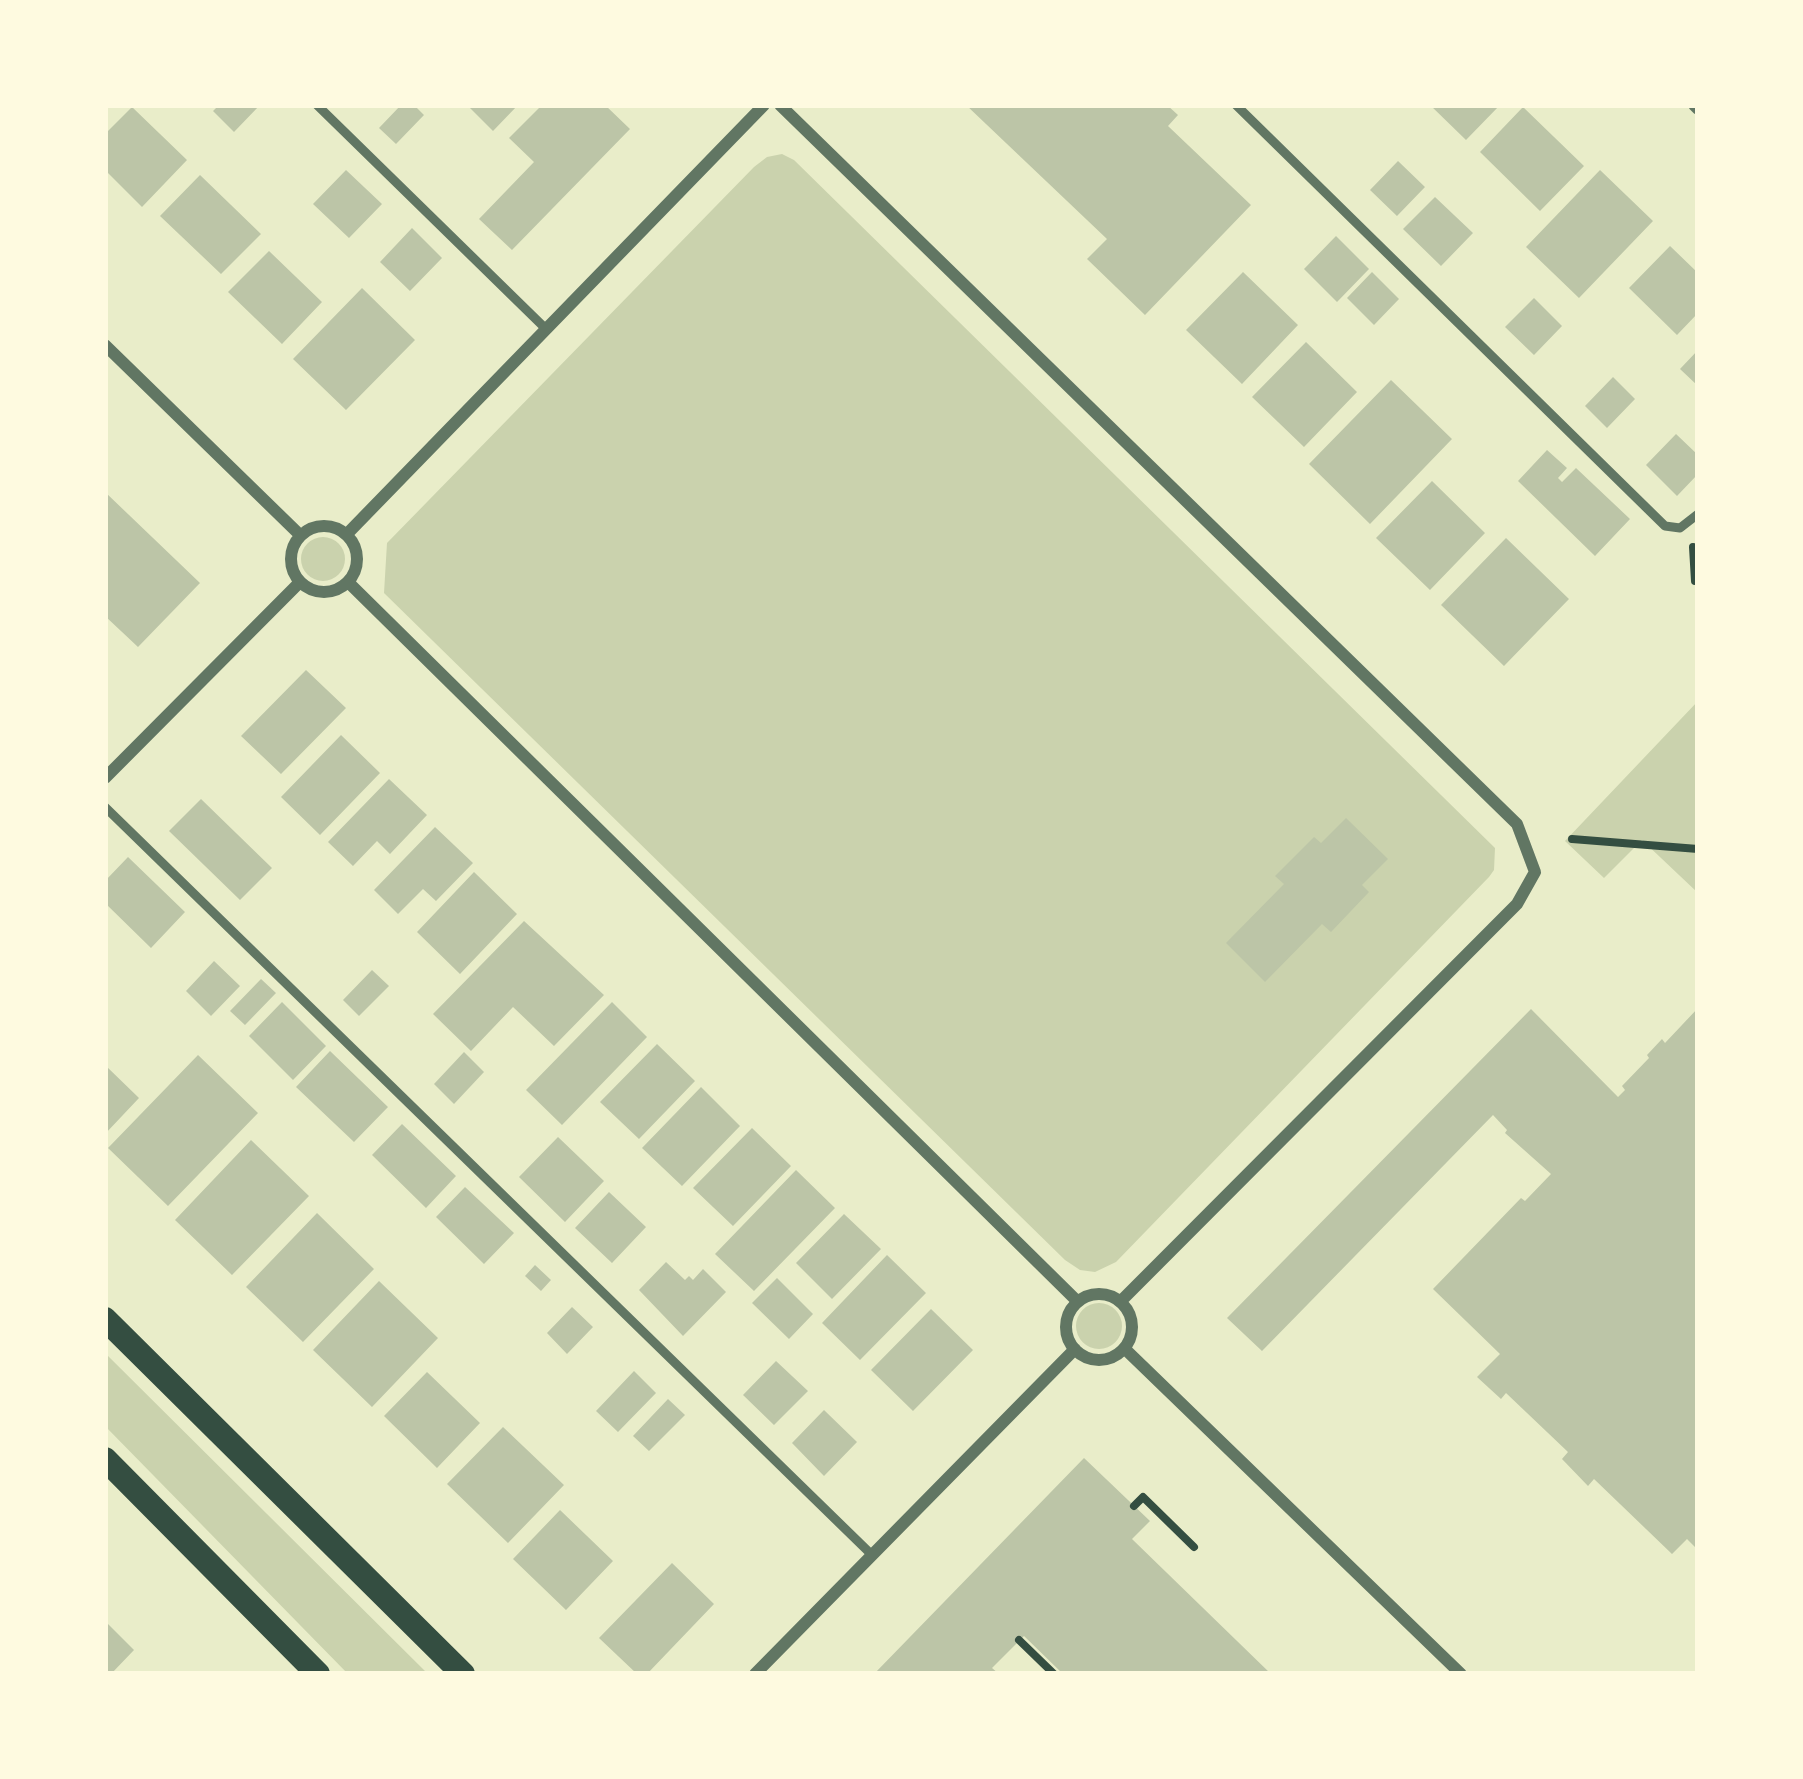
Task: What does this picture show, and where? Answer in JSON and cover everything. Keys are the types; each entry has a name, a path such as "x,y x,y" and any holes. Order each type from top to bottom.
{"main road":[{"path":"105,1319 463,1674"},
{"path":"105,1459 318,1674"}],"street":[{"path":"346,534 764,105"},
{"path":"779,105 1517,824 1535,872 1517,904 1121,1301"},
{"path":"105,345 300,535"},
{"path":"323,525 346,534 358,557 348,582 324,592 300,582 290,559 300,535 323,525"},
{"path":"105,778 300,582"},
{"path":"348,582 1077,1301"},
{"path":"1099,1293 1121,1301 1133,1324 1125,1349 1100,1361 1086,1358 1075,1349 1066,1325 1077,1301 1099,1293"},
{"path":"755,1674 1075,1349"},
{"path":"1125,1349 1461,1674"}],"lane":[{"path":"317,105 546,329"},
{"path":"1236,105 1665,526 1680,528 1698,514"},
{"path":"105,807 872,1555"}],"path":[{"path":"1572,839 1698,849"},
{"path":"1134,1506 1143,1497 1194,1546"},
{"path":"1019,1640 1054,1674"}],"green space":[{"path":"782,154 794,160 1495,848 1489,877 1116,1262 1095,1272 1080,1270 1065,1260 384,593 387,543 754,167"},
{"path":"323,537 339,543 345,559 339,575 323,581 307,575 301,559 307,543"},
{"path":"1698,701 1698,893 1642,840 1604,878 1565,841"},
{"path":"1099,1303 1115,1310 1122,1326 1115,1342 1099,1349 1083,1342 1076,1326 1083,1310"},
{"path":"105,1353 428,1674 348,1674 105,1426"}],"building":[{"path":"219,105 260,105 234,132 213,111"},
{"path":"401,105 414,105 424,115 396,144 379,128"},
{"path":"467,105 518,105 493,131"},
{"path":"542,105 605,105 630,129 512,250 479,219 534,162 509,138"},
{"path":"966,105 1167,105 1178,115 1168,126 1251,205 1145,315 1087,259 1107,239"},
{"path":"1430,105 1500,105 1466,140"},
{"path":"132,107 187,160 142,207 105,170 105,134"},
{"path":"1523,107 1584,166 1540,211 1480,152"},
{"path":"1398,161 1425,187 1397,216 1370,190"},
{"path":"346,170 382,204 349,238 313,204"},
{"path":"1600,170 1653,221 1579,298 1526,247"},
{"path":"200,175 261,234 221,274 160,216"},
{"path":"1435,197 1473,233 1441,266 1403,229"},
{"path":"412,228 442,258 410,291 380,262"},
{"path":"1336,236 1369,269 1337,302 1304,269"},
{"path":"1670,246 1698,273 1698,313 1677,335 1629,288"},
{"path":"269,251 322,302 282,344 228,292"},
{"path":"1243,272 1298,325 1242,384 1186,330"},
{"path":"1372,272 1399,299 1374,325 1347,298"},
{"path":"362,288 415,340 346,410 293,359"},
{"path":"1534,298 1562,326 1534,355 1505,327"},
{"path":"1306,342 1357,392 1304,447 1252,397"},
{"path":"1698,350 1698,386 1680,369"},
{"path":"1613,377 1635,399 1607,428 1585,406"},
{"path":"1391,380 1452,439 1370,524 1309,464"},
{"path":"1676,434 1698,455 1698,474 1677,496 1646,465"},
{"path":"1547,450 1567,468 1558,478 1562,482 1576,468 1630,519 1595,556 1518,481"},
{"path":"1432,481 1485,533 1430,590 1376,538"},
{"path":"105,492 200,583 138,647 105,616"},
{"path":"1506,538 1569,599 1504,666 1441,605"},
{"path":"306,670 346,708 281,774 241,736"},
{"path":"341,735 380,773 320,835 281,797"},
{"path":"389,779 427,815 390,854 377,841 353,866 328,842"},
{"path":"201,799 272,868 240,900 169,831"},
{"path":"1346,818 1388,859 1362,885 1369,892 1331,932 1322,924 1265,982 1226,943 1284,884 1275,876 1314,837 1321,843"},
{"path":"435,827 473,863 436,901 423,889 398,914 374,890"},
{"path":"128,857 185,912 151,948 105,903 105,881"},
{"path":"474,872 517,914 460,974 417,932"},
{"path":"524,921 604,995 554,1046 513,1007 471,1051 433,1014"},
{"path":"214,961 240,986 211,1016 186,991"},
{"path":"372,970 389,986 359,1016 343,1000"},
{"path":"261,979 276,993 245,1025 230,1011"},
{"path":"282,1002 326,1046 293,1080 249,1036"},
{"path":"612,1002 647,1037 562,1125 526,1090"},
{"path":"1698,1008 1698,1550 1687,1539 1672,1554 1594,1479 1588,1486 1562,1459 1568,1452 1506,1393 1501,1399 1477,1377 1500,1354 1433,1289 1521,1198 1525,1201 1551,1174 1505,1133 1493,1115 1262,1351 1227,1318 1531,1009 1618,1097 1647,1055"},
{"path":"657,1044 695,1081 639,1139 600,1102"},
{"path":"330,1051 388,1107 354,1142 296,1087"},
{"path":"464,1052 484,1072 454,1104 434,1084"},
{"path":"198,1055 258,1113 168,1206 108,1148"},
{"path":"105,1065 139,1098 105,1134"},
{"path":"701,1087 740,1126 682,1186 642,1148"},
{"path":"402,1124 456,1176 426,1208 372,1155"},
{"path":"752,1128 791,1166 733,1226 693,1188"},
{"path":"558,1137 604,1181 565,1222 519,1177"},
{"path":"251,1140 309,1196 232,1275 175,1220"},
{"path":"796,1170 835,1208 754,1291 715,1254"},
{"path":"465,1187 514,1233 484,1264 436,1217"},
{"path":"609,1192 646,1227 612,1263 575,1228"},
{"path":"317,1213 374,1269 303,1342 246,1287"},
{"path":"844,1214 881,1249 832,1299 796,1263"},
{"path":"887,1255 926,1293 860,1360 822,1323"},
{"path":"666,1262 685,1280 689,1276 693,1280 703,1269 726,1292 683,1336 639,1290"},
{"path":"535,1265 551,1280 541,1291 525,1276"},
{"path":"777,1278 813,1314 789,1339 752,1303"},
{"path":"379,1281 438,1338 372,1407 313,1350"},
{"path":"572,1307 593,1327 567,1354 547,1333"},
{"path":"931,1309 973,1350 913,1411 871,1370"},
{"path":"776,1361 808,1391 774,1425 743,1395"},
{"path":"634,1371 656,1393 618,1432 596,1411"},
{"path":"427,1372 480,1423 437,1468 384,1416"},
{"path":"668,1399 685,1415 649,1451 633,1436"},
{"path":"824,1410 857,1442 824,1476 792,1443"},
{"path":"503,1427 564,1485 508,1543 447,1484"},
{"path":"1084,1458 1150,1521 1132,1539 1271,1674 1063,1674 1024,1636 992,1668 999,1674 874,1674"},
{"path":"560,1510 613,1561 566,1610 513,1559"},
{"path":"672,1563 714,1604 647,1674 637,1674 599,1638"},
{"path":"105,1621 134,1650 111,1674 105,1674"}]}
